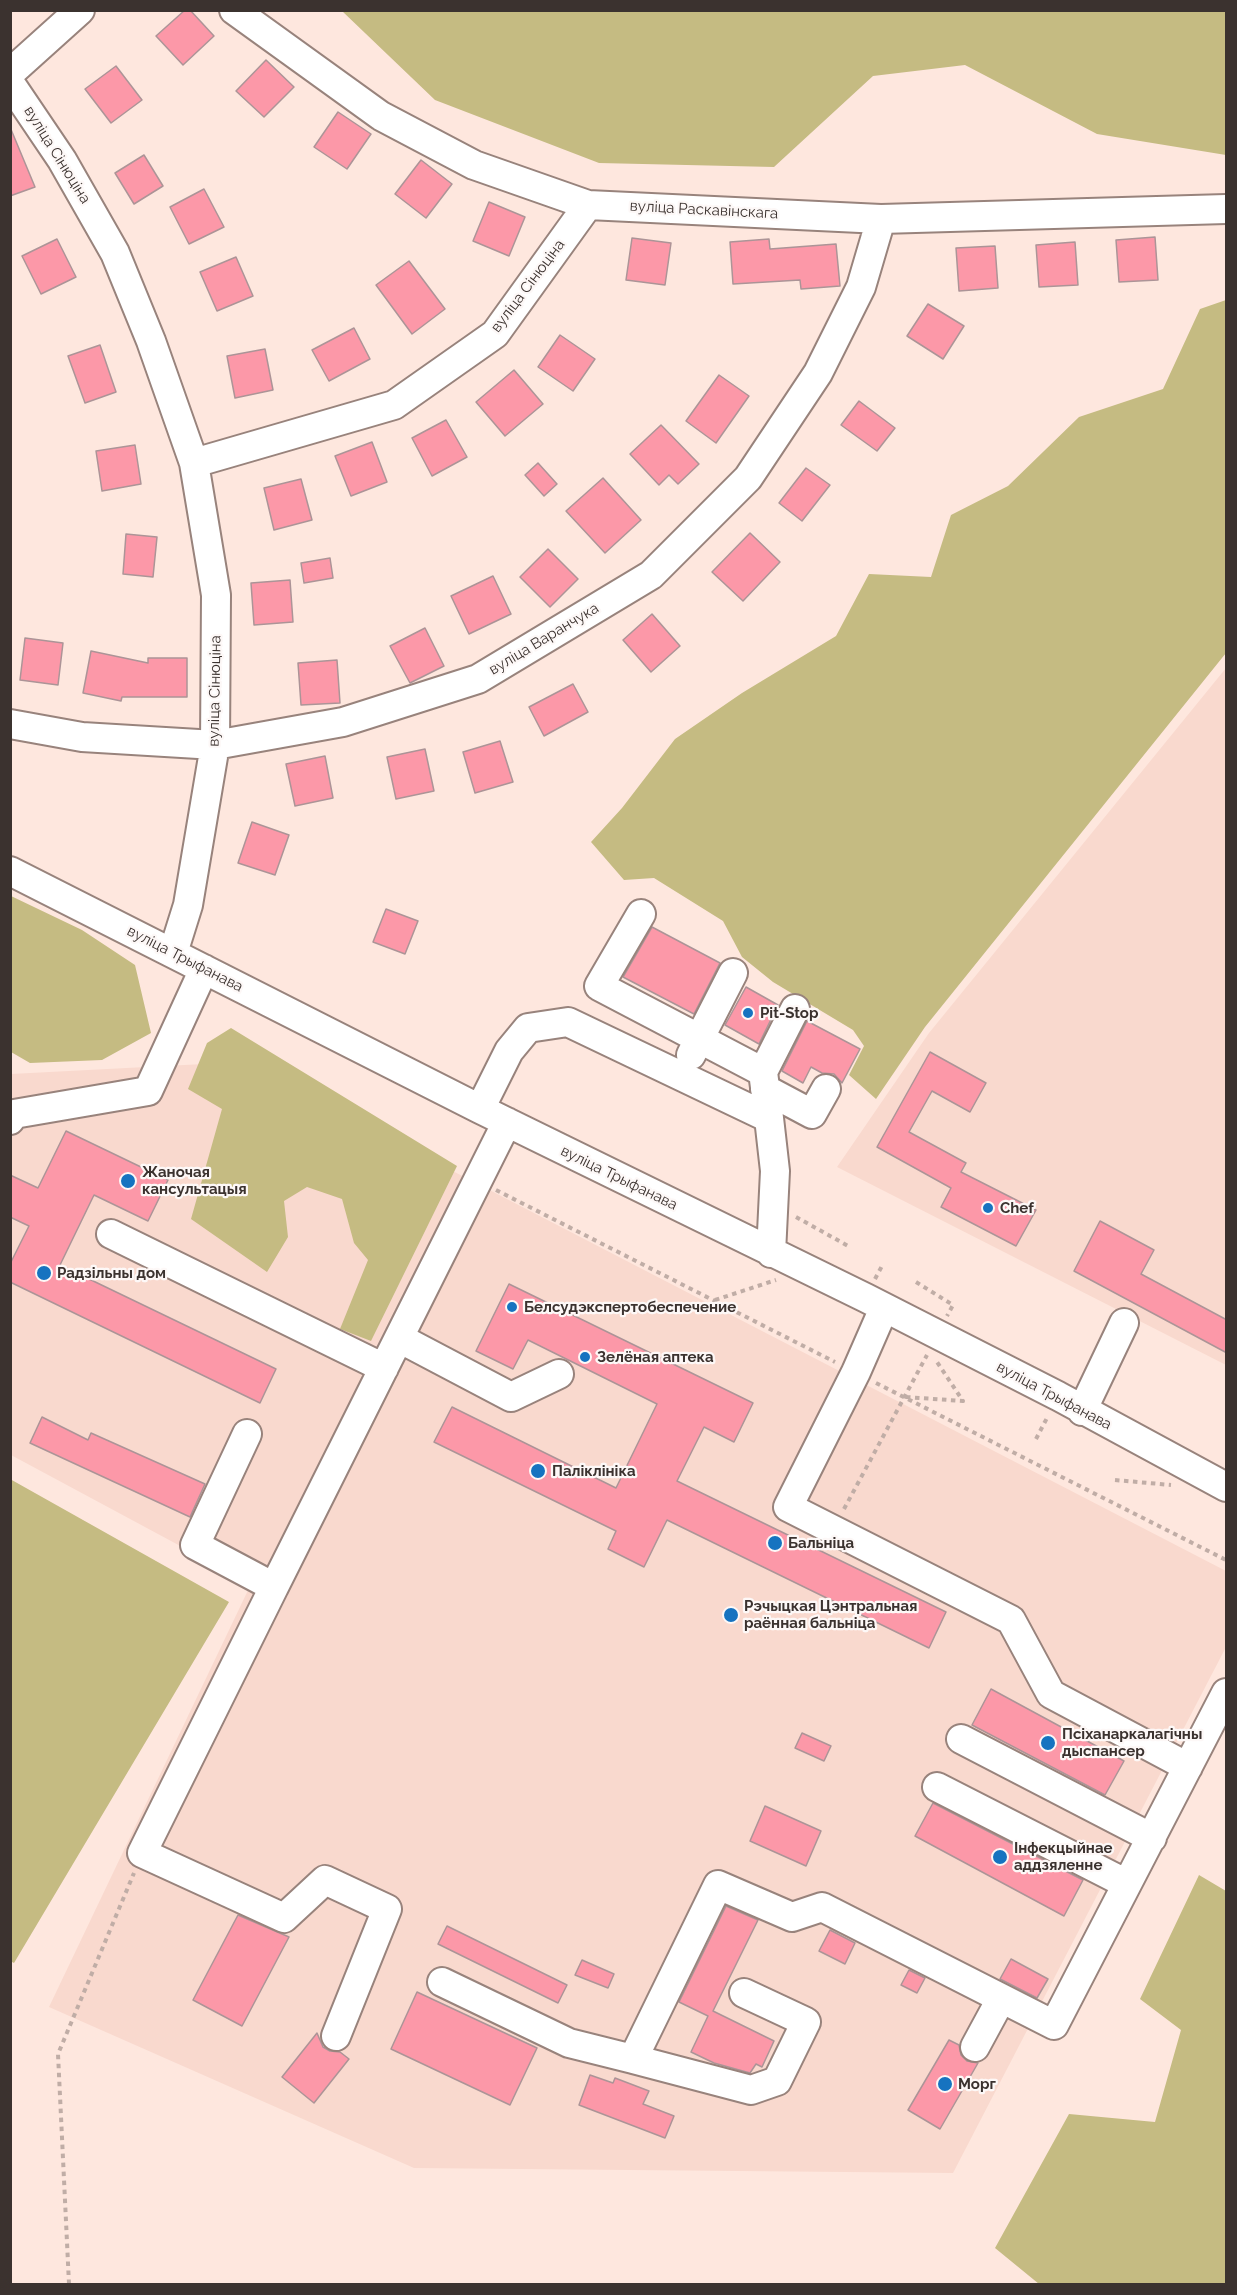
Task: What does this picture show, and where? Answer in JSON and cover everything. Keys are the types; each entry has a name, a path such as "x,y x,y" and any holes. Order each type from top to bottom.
{"street":[{"path":"10,73 80,10"},
{"name":"вуліца Раскавінскага","path":"234,10 381,116 474,165 588,205 881,219 1227,209"},
{"name":"вуліца Сінюціна","path":"10,83 62,159 115,253 151,341 194,463 216,596 215,745 188,905 173,953"},
{"name":"вуліца Сінюціна","path":"194,463 394,405 495,334 588,205"},
{"name":"вуліца Варанчука","path":"10,724 82,737 215,745 344,722 478,679 651,575 747,477 818,373 861,287 881,219"},
{"name":"вуліца Трыфанава","path":"10,871 480,1109 938,1335 1227,1488"},
{"path":"641,914 599,986 699,1039 812,1114 825,1089"},
{"path":"10,1120 14,1114 148,1090 204,969"},
{"path":"681,1075 733,973"},
{"path":"771,1253 775,1204 764,1081 795,1009"},
{"path":"480,1109 509,1051 528,1028 568,1022 769,1118"},
{"path":"336,2036 387,1909 325,1880 284,1918 142,1853 507,1122"},
{"path":"111,1234 384,1368"},
{"path":"884,1308 856,1372 788,1506 1011,1620 1051,1694 1188,1767"},
{"path":"1082,1411 1124,1323"},
{"path":"399,1338 511,1397 559,1374"},
{"path":"247,1434 195,1545 274,1587"},
{"path":"633,2060 718,1885 792,1917 822,1907 1054,2025 1227,1693"},
{"path":"961,1738 1152,1838"},
{"path":"937,1787 1127,1884"},
{"path":"442,1982 568,2043 751,2090 777,2081 806,2022 744,1993"},
{"path":"975,2047 1001,1999"}],"path":[{"path":"775,1204 850,1247"},
{"path":"841,1515 953,1305 915,1282"},
{"path":"1115,1480 1178,1485"},
{"path":"69,2284 58,2054 142,1853"}],"shaded area":[{"path":"342,11 1226,11 1226,155 1097,134 965,65 873,76 774,167 599,163 435,100"},
{"path":"1226,300 1226,653 925,1027 876,1099 849,1075 864,1046 853,1030 773,982 742,957 723,921 654,878 624,880 591,842 622,808 675,739 742,693 836,636 869,574 931,577 951,515 1008,486 1079,417 1163,389 1200,309"},
{"path":"1226,668 1226,1365 837,1167 929,1033"},
{"path":"11,896 82,930 135,965 151,1033 102,1060 30,1063 11,1052"},
{"path":"231,1028 457,1166 371,1341 340,1329 368,1260 354,1243 342,1199 307,1187 284,1201 288,1237 267,1272 191,1219 222,1109 188,1089 207,1043"},
{"name":"Рэчыцкая Цэнтральная раённая бальніца","path":"242,1062 1226,1571 1226,1647 953,2173 414,2168 49,2007 251,1584 11,1455 11,1074"},
{"path":"10,1479 229,1602 14,1963 10,1961"},
{"path":"1199,1875 1226,1891 1226,2284 1039,2284 995,2248 1069,2114 1155,2122 1181,2030 1140,1999"}],"building":[{"path":"185,10 190,10 214,36 183,65 156,36"},
{"path":"266,60 294,87 264,117 236,91"},
{"path":"116,66 142,100 111,123 85,89"},
{"path":"338,112 371,134 347,169 314,147"},
{"path":"10,127 35,187 10,196"},
{"path":"144,155 163,186 134,204 115,173"},
{"path":"421,160 452,184 426,218 395,194"},
{"path":"204,189 224,227 189,244 170,207"},
{"path":"489,202 525,217 509,256 473,241"},
{"path":"1155,237 1158,280 1119,282 1116,240"},
{"path":"632,238 671,243 665,285 626,280"},
{"path":"57,239 76,277 41,294 22,256"},
{"path":"769,239 770,249 836,244 840,286 801,289 800,280 733,284 730,242"},
{"path":"1075,242 1078,285 1039,287 1036,245"},
{"path":"995,246 998,288 959,291 956,248"},
{"path":"236,257 253,296 217,311 200,272"},
{"path":"409,261 445,309 412,334 376,285"},
{"path":"928,304 964,326 943,359 907,336"},
{"path":"354,328 370,359 329,381 312,350"},
{"path":"560,335 595,359 573,391 538,367"},
{"path":"100,345 116,392 85,403 68,356"},
{"path":"265,349 273,390 235,398 227,356"},
{"path":"514,370 543,404 505,436 476,402"},
{"path":"719,375 749,396 716,443 686,421"},
{"path":"859,401 895,428 877,451 841,425"},
{"path":"446,420 467,457 432,476 412,438"},
{"path":"661,425 699,464 678,484 669,475 659,485 630,454"},
{"path":"372,442 387,482 351,496 335,456"},
{"path":"135,445 141,484 102,491 96,451"},
{"path":"538,463 557,484 544,496 525,475"},
{"path":"806,468 830,485 802,521 779,503"},
{"path":"603,478 641,520 605,553 566,511"},
{"path":"301,479 312,520 274,530 264,488"},
{"path":"750,533 780,562 743,601 712,572"},
{"path":"126,534 157,537 153,577 123,574"},
{"path":"548,549 578,579 550,607 520,577"},
{"path":"330,558 333,578 304,583 301,563"},
{"path":"493,576 511,614 469,634 451,596"},
{"path":"290,580 293,622 254,625 251,583"},
{"path":"652,614 680,646 651,672 623,640"},
{"path":"425,628 444,666 410,683 390,646"},
{"path":"25,638 63,643 58,685 20,680"},
{"path":"91,651 148,663 148,658 187,658 187,697 122,697 121,701 83,693"},
{"path":"337,660 340,703 301,705 298,663"},
{"path":"573,684 588,712 544,736 529,707"},
{"path":"500,741 513,782 475,793 463,752"},
{"path":"425,749 434,791 396,799 387,757"},
{"path":"325,756 333,798 295,806 286,764"},
{"path":"252,822 289,835 275,875 238,863"},
{"path":"386,909 418,921 405,954 373,942"},
{"path":"652,927 720,963 694,1014 623,977"},
{"name":"Pit-Stop","path":"746,987 778,1005 759,1044 725,1025"},
{"path":"807,1021 860,1049 842,1083 834,1074 822,1073 811,1067 803,1083 782,1071"},
{"path":"930,1052 986,1083 970,1112 932,1091 909,1132 966,1163 961,1172 1036,1210 1016,1246 941,1207 951,1188 877,1147"},
{"name":"Радзільны дом","path":"66,1131 168,1180 148,1221 94,1195 60,1265 276,1369 260,1403 10,1282 10,1264 29,1226 10,1217 10,1175 38,1188"},
{"path":"1100,1221 1154,1250 1141,1274 1227,1320 1227,1353 1074,1271"},
{"name":"Паліклініка","path":"509,1284 753,1403 734,1442 704,1427 677,1481 946,1612 929,1648 667,1520 644,1567 608,1549 616,1531 434,1442 452,1407 616,1488 657,1404 528,1340 513,1369 476,1351"},
{"path":"42,1417 88,1440 91,1433 205,1484 190,1517 30,1443"},
{"name":"Псіханаркалагічны дыспансер","path":"991,1689 1124,1761 1105,1795 972,1725"},
{"path":"802,1733 831,1746 824,1761 795,1748"},
{"name":"Інфекцыйнае аддзяленне","path":"933,1803 1083,1880 1064,1916 915,1836"},
{"path":"765,1806 821,1831 806,1866 750,1841"},
{"path":"726,1906 758,1920 713,2011 774,2041 762,2067 756,2064 750,2073 714,2063 691,2052 708,2016 679,2002"},
{"path":"238,1915 289,1937 242,2026 193,2000"},
{"path":"447,1926 567,1985 558,2003 438,1944"},
{"path":"830,1930 855,1943 845,1964 819,1951"},
{"path":"1011,1959 1048,1979 1037,1998 1000,1979"},
{"path":"582,1960 614,1974 608,1988 575,1975"},
{"path":"909,1970 925,1978 917,1993 901,1985"},
{"path":"417,1992 537,2048 510,2105 391,2049"},
{"path":"317,2033 323,2047 330,2051 340,2052 349,2059 314,2103 282,2077"},
{"name":"Морг","path":"949,2040 959,2045 961,2055 967,2061 978,2063 940,2129 908,2110"},
{"path":"590,2075 613,2083 615,2078 649,2091 643,2104 674,2116 665,2138 579,2105"}],"place":[{"name":"Pit-Stop","path":"748,1013"},
{"name":"Жаночая кансультацыя","path":"128,1181"},
{"name":"Chef","path":"988,1208"},
{"name":"Радзільны дом","path":"44,1273"},
{"name":"Белсудэкспертобеспечение","path":"512,1307"},
{"name":"Зелёная аптека","path":"585,1357"},
{"name":"Паліклініка","path":"538,1471"},
{"name":"Бальніца","path":"775,1543"},
{"name":"Рэчыцкая Цэнтральная раённая бальніца","path":"731,1615"},
{"name":"Псіханаркалагічны дыспансер","path":"1048,1743"},
{"name":"Інфекцыйнае аддзяленне","path":"1000,1857"},
{"name":"Морг","path":"945,2084"}]}
